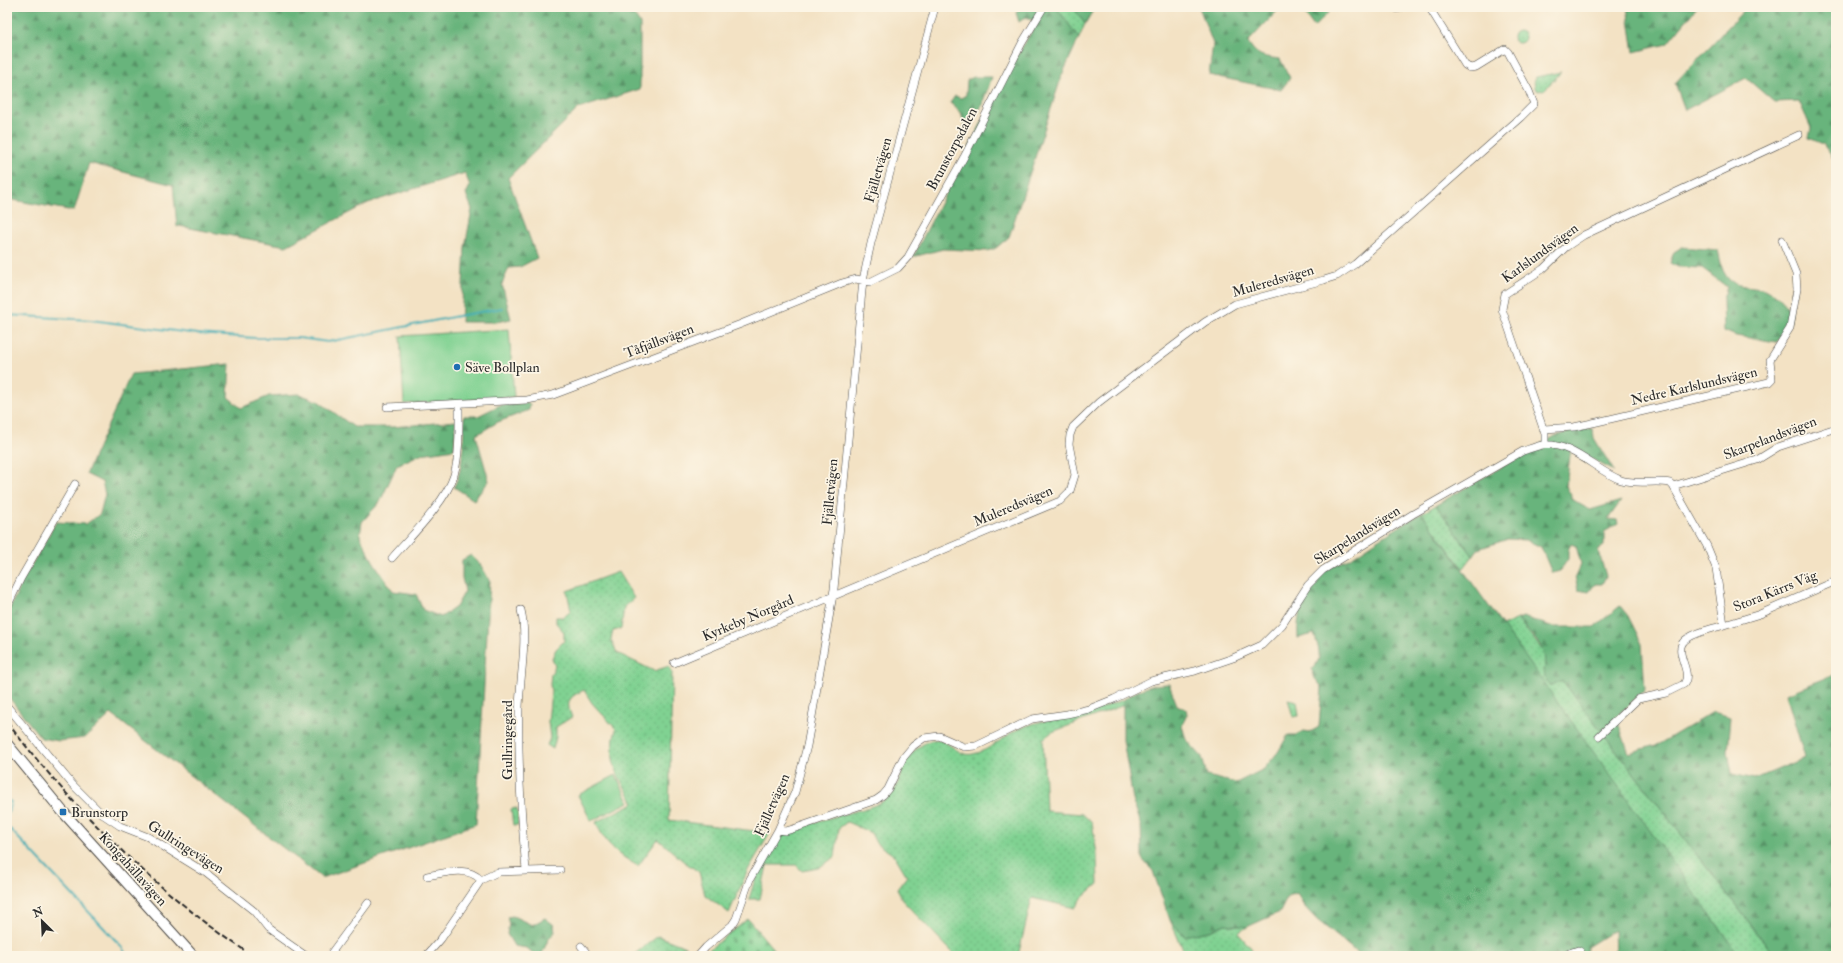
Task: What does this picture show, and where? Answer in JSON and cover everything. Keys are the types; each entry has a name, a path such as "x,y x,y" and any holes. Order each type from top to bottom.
{"main road":[{"name":"Kongahällavägen","path":"7,744 63,812 193,956"}],"street":[{"name":"Fjälletvägen","path":"698,956 706,947 732,925 736,919 750,879 778,830 795,792 803,764 833,597 863,280 871,243 935,7"},
{"name":"Brunstorpsdalen","path":"863,280 870,282 885,275 898,268 908,257 964,157 1022,43 1044,7"},
{"path":"1393,7 1398,9 1402,7"},
{"name":"Muleredsvägen","path":"833,597 1060,501 1070,491 1075,475 1069,444 1071,431 1099,402 1205,322 1235,304 1324,280 1344,272 1534,104 1533,99 1508,52 1504,49 1499,51 1476,67 1470,68 1465,65 1429,7"},
{"name":"Karlslundsvägen","path":"1545,445 1546,434 1502,309 1506,294 1543,269 1566,248 1584,235 1799,135"},
{"name":"Nedre Karlslundsvägen","path":"1544,429 1597,422 1769,382 1772,380 1770,360 1772,355 1786,337 1790,328 1797,289 1796,274 1782,240"},
{"name":"Tåfjällsvägen","path":"387,407 527,400 553,395 741,324 842,283 856,279 863,280"},
{"path":"392,558 440,501 452,479 457,463 459,404"},
{"name":"Skarpelandsvägen","path":"778,830 786,831 796,828 880,798 888,789 903,758 913,746 924,738 939,736 964,747 976,746 1032,719 1085,710 1114,699 1151,681 1195,671 1256,648 1266,642 1282,625 1308,585 1323,570 1505,460 1523,451 1545,445 1565,449 1620,479 1635,483 1665,482 1670,483 1673,486 1757,460 1778,447 1836,428"},
{"path":"7,607 21,578 75,484"},
{"path":"1673,486 1707,546 1716,568 1724,625"},
{"name":"Stora Kärrs Väg","path":"1599,736 1638,699 1666,693 1684,684 1687,675 1680,652 1681,645 1688,638 1760,614 1836,581"},
{"name":"Kyrkeby Norgård","path":"674,663 833,597"},
{"name":"Gullringegård","path":"521,610 524,630 520,692 519,758 526,870"},
{"name":"Gullringevägen","path":"7,706 61,771 102,814 120,826 148,837 206,873 254,911 268,929 306,956"},
{"path":"426,956 441,939 481,880 498,872 560,870"},
{"path":"427,876 466,871 473,873 481,880"},
{"path":"329,956 368,903"},
{"path":"581,946 589,956"},
{"path":"1569,953 1578,950 1581,952 1581,956"}],"green space":[{"path":"7,7 629,7 640,24 640,89 578,109 508,178 537,258 520,267 509,268 502,284 511,319 496,322 461,322 465,247 472,209 466,194 470,186 465,173 368,203 286,246 179,226 177,227 173,185 89,163 74,211 7,199"},
{"path":"1020,7 1056,7 1079,38 1062,75 1009,237 996,248 988,251 943,249 913,257 1006,75 1037,22 1026,17 1019,22 1016,13"},
{"path":"1056,7 1073,7 1085,24 1079,38"},
{"path":"1073,7 1095,7 1085,24"},
{"path":"1199,7 1334,7 1314,27 1304,13 1279,9 1248,42 1255,51 1261,55 1280,59 1290,78 1281,90 1209,75 1213,44"},
{"path":"1627,7 1697,7 1667,44 1634,52"},
{"path":"1747,7 1836,7 1836,162 1823,144 1809,138 1811,128 1799,101 1774,102 1746,78 1685,110 1675,83"},
{"path":"1519,31 1523,33 1525,37 1523,41 1519,43 1515,41 1513,37 1515,33"},
{"path":"1561,72 1544,90 1538,91 1535,88 1534,81 1536,77"},
{"path":"974,77 992,77 981,107 964,136 964,125 961,114 950,103 955,96 961,98 966,95 967,80"},
{"path":"1682,247 1718,250 1722,268 1729,279 1738,285 1767,290 1783,301 1790,310 1790,322 1777,342 1736,336 1724,331 1723,299 1727,287 1702,268 1678,267 1670,263 1674,252"},
{"name":"Säve Bollplan","path":"509,329 514,397 404,404 400,336"},
{"path":"230,364 228,397 241,408 269,396 299,394 318,401 354,427 393,427 456,421 454,449 421,454 397,465 380,502 362,522 360,536 373,561 393,591 416,594 423,610 441,617 456,607 465,591 462,578 462,560 471,555 480,564 490,581 476,824 322,878 111,714 85,738 59,741 41,738 7,695 7,614 23,580 56,522 86,524 100,514 105,494 102,482 86,474 131,374"},
{"path":"530,404 529,410 498,422 476,435 489,481 474,500 454,487 458,479 462,461 464,416 478,416 500,405"},
{"path":"1580,428 1593,429 1594,438 1614,471 1571,448 1566,486 1574,501 1590,510 1621,501 1608,519 1617,520 1618,524 1604,532 1604,546 1598,550 1606,576 1602,584 1595,584 1589,592 1578,590 1575,577 1581,564 1576,546 1571,544 1568,550 1568,559 1560,571 1552,573 1541,547 1526,540 1508,539 1478,549 1473,556 1436,505 1555,436"},
{"path":"1436,505 1473,556 1463,569 1422,513"},
{"path":"1422,513 1740,956 1615,956 1614,930 1587,947 1586,956 1361,956 1316,919 1303,905 1297,893 1288,896 1280,912 1247,927 1225,924 1210,931 1184,936 1170,920 1153,871 1142,859 1141,825 1133,800 1123,740 1123,700 1144,688 1169,684 1177,705 1186,709 1187,714 1182,726 1186,739 1202,757 1207,776 1236,783 1264,769 1278,752 1288,735 1296,735 1304,731 1310,732 1319,727 1322,687 1313,676 1312,669 1318,661 1319,652 1314,634 1298,638 1301,608 1309,590 1321,574 1329,568 1354,556"},
{"path":"618,572 634,598 624,607 621,629 613,631 611,639 617,653 654,671 669,666 672,673 669,820 770,833 748,870 729,913 705,895 699,872 683,861 658,839 638,866 612,848 603,836 596,822 634,803 618,776 613,760 613,741 616,729 592,703 584,690 572,697 570,700 569,707 572,717 556,727 556,737 553,749 547,745 550,738 548,722 551,674 555,666 552,658 556,649 564,641 564,632 556,623 556,617 564,617 571,611 567,591"},
{"path":"1620,606 1628,616 1642,644 1645,690 1616,717 1629,753 1659,744 1713,712 1731,717 1728,752 1732,774 1755,779 1805,758 1786,694 1836,674 1836,956 1775,956 1562,680 1551,686 1547,683 1545,679 1545,660 1543,651 1518,619 1523,617 1554,627 1594,627"},
{"path":"1518,619 1543,651 1562,680 1775,956 1740,956 1502,626"},
{"path":"1288,699 1297,701 1299,716 1293,717"},
{"path":"1123,700 1124,705 1052,732 1043,739 1046,811 1082,814 1092,822 1097,854 1098,884 1082,898 1075,908 1032,898 1018,956 956,956 903,901 897,889 907,876 895,856 876,843 871,833 847,822 839,828 835,857 818,868 802,871 796,865 767,865 760,899 749,899 763,859 777,839 782,835 800,827 869,807 884,801 893,793 907,759 926,742 935,740 941,741 962,753 973,754 986,750 1015,731 1029,725 1086,713"},
{"path":"616,775 629,802 591,821 578,795"},
{"path":"517,808 518,825 513,825 511,809"},
{"path":"513,916 532,925 545,918 554,925 555,932 548,940 541,956 536,956 527,948 514,946 507,934 509,924 507,917"},
{"path":"748,919 779,956 707,956 706,952"},
{"path":"1170,920 1184,935 1210,931 1225,924 1247,927 1238,933 1252,949 1250,956 1186,956"},
{"path":"658,936 686,947 683,949 667,949 664,956 632,956"}],"waterway":[{"path":"7,315 91,320 198,334 255,338 299,338 328,342 502,308"},
{"path":"7,800 11,802 7,815"},
{"path":"10,829 121,946 127,956"}],"railway":[{"path":"7,722 61,788 121,850 185,906 218,932 253,956"}],"place":[{"name":"Säve Bollplan","path":"457,367"},
{"name":"Brunstorp","path":"63,812"}]}
